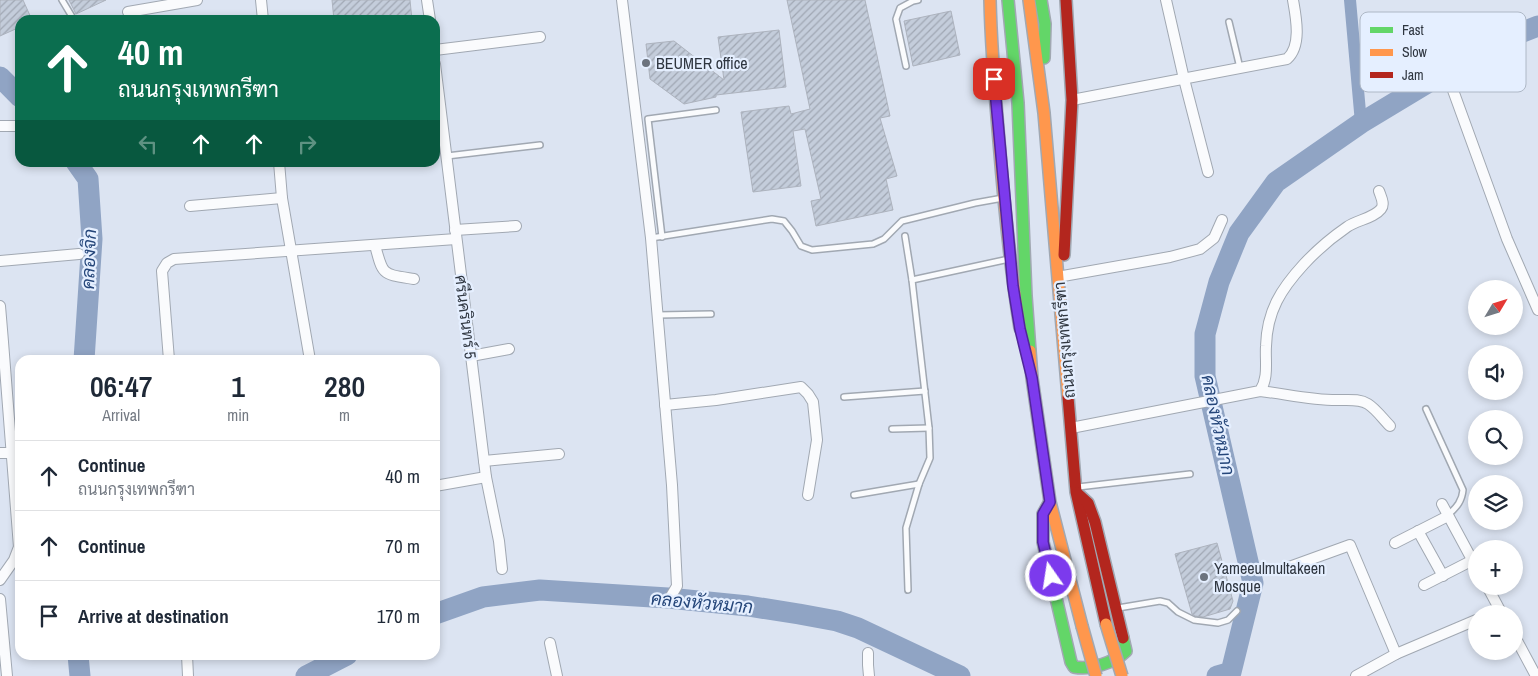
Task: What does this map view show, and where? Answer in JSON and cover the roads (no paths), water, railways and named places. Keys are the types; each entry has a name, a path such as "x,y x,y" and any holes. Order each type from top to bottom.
{"main road":[{"path":"983,0 991,42"},
{"path":"990,0 991,42 1010,259 1020,329 1032,378"},
{"name":"ถนนกรุงเทพกรีฑา","path":"1008,0 1018,103 1024,259 1032,378 1050,502 1058,541 1096,676"},
{"name":"ถนนกรุงเทพกรีฑา","path":"1029,0 1044,113 1076,490 1106,624 1122,676"},
{"path":"1041,0 1044,24 1044,113"},
{"path":"1061,304 1072,100 1066,0"},
{"path":"1070,53 1071,0"},
{"path":"1050,502 1043,514 1043,542 1071,662 1074,667 1082,669 1124,655 1126,651 1095,522 1088,503 1076,490"}],"street":[{"path":"128,12 197,0"},
{"path":"261,0 263,15"},
{"path":"427,0 429,15"},
{"path":"622,0 651,238 672,485 678,586 671,596"},
{"path":"1166,0 1208,172"},
{"path":"1072,100 1287,59 1295,43 1296,20 1293,0"},
{"path":"440,49 540,37"},
{"path":"1454,92 1507,239 1538,310"},
{"name":"ศรีนครินทร์ 5","path":"440,106 486,477 499,541 502,569"},
{"path":"0,126 15,126"},
{"path":"279,167 282,198 309,355"},
{"path":"1260,390 1265,383 1269,318 1277,299 1291,278 1320,246 1348,226 1382,208 1384,204 1379,191"},
{"path":"190,206 282,198"},
{"path":"1063,276 1170,257 1200,249 1214,238 1222,220"},
{"path":"168,355 162,271 167,263 174,259 375,245 516,226"},
{"path":"375,245 381,268 386,273 414,279"},
{"path":"0,261 79,254"},
{"path":"0,306 15,453 0,453"},
{"path":"471,356 510,349"},
{"path":"665,405 716,400 801,387 813,402 817,440 808,495"},
{"path":"1071,428 1260,390 1325,401 1355,400 1368,404 1390,426"},
{"path":"484,461 559,454"},
{"path":"440,485 486,477"},
{"path":"1442,504 1468,553"},
{"path":"1395,543 1448,516"},
{"path":"1418,531 1443,576"},
{"path":"1281,570 1350,545 1396,654"},
{"path":"0,580 15,557"},
{"path":"1424,585 1468,566"},
{"path":"0,599 7,676"},
{"path":"1356,676 1396,654 1468,623"},
{"path":"550,643 557,676"},
{"path":"868,652 869,676"},
{"path":"1523,652 1536,676"},
{"path":"188,660 188,676"}],"lane":[{"path":"62,0 71,15"},
{"path":"906,66 896,18 900,8 918,0"},
{"path":"1229,22 1240,68"},
{"path":"662,236 648,119 716,110"},
{"path":"446,156 540,145"},
{"path":"651,238 772,219 784,221 792,230 801,246 812,250 873,244 884,239 902,221 1004,197"},
{"path":"905,236 925,391 930,458 919,484 906,528 908,590"},
{"path":"912,280 1010,259"},
{"path":"657,315 711,314"},
{"path":"844,397 925,391"},
{"path":"1426,409 1463,490 1458,506 1448,516"},
{"path":"892,430 929,428"},
{"path":"1076,490 1190,474"},
{"path":"854,495 919,484"},
{"path":"1116,608 1160,601 1168,603 1178,612 1194,620 1218,623 1228,620 1237,611"}],"waterway":[{"path":"1350,0 1361,123"},
{"name":"คลองหัวหมาก","path":"1526,31 1538,26"},
{"name":"คลองจิก","path":"0,77 15,92"},
{"name":"คลองหัวหมาก","path":"1217,676 1231,672 1253,583 1205,376 1205,334 1219,282 1239,233 1276,182 1361,123 1412,92"},
{"name":"คลองจิก","path":"80,167 88,179 92,239 84,355"},
{"name":"คลองหัวหมาก","path":"440,612 483,597 540,590 668,598 748,606 837,621 858,628 960,676"},
{"name":"คลองจิก","path":"78,660 80,676"},
{"name":"คลองหัวหมาก","path":"306,676 337,660"},
{"name":"คลองหัวหมาก","path":"1231,672 1233,676"}],"place":[{"name":"BEUMER office","path":"646,63"},
{"name":"Yameeulmultakeen Mosque","path":"1204,577"}]}
